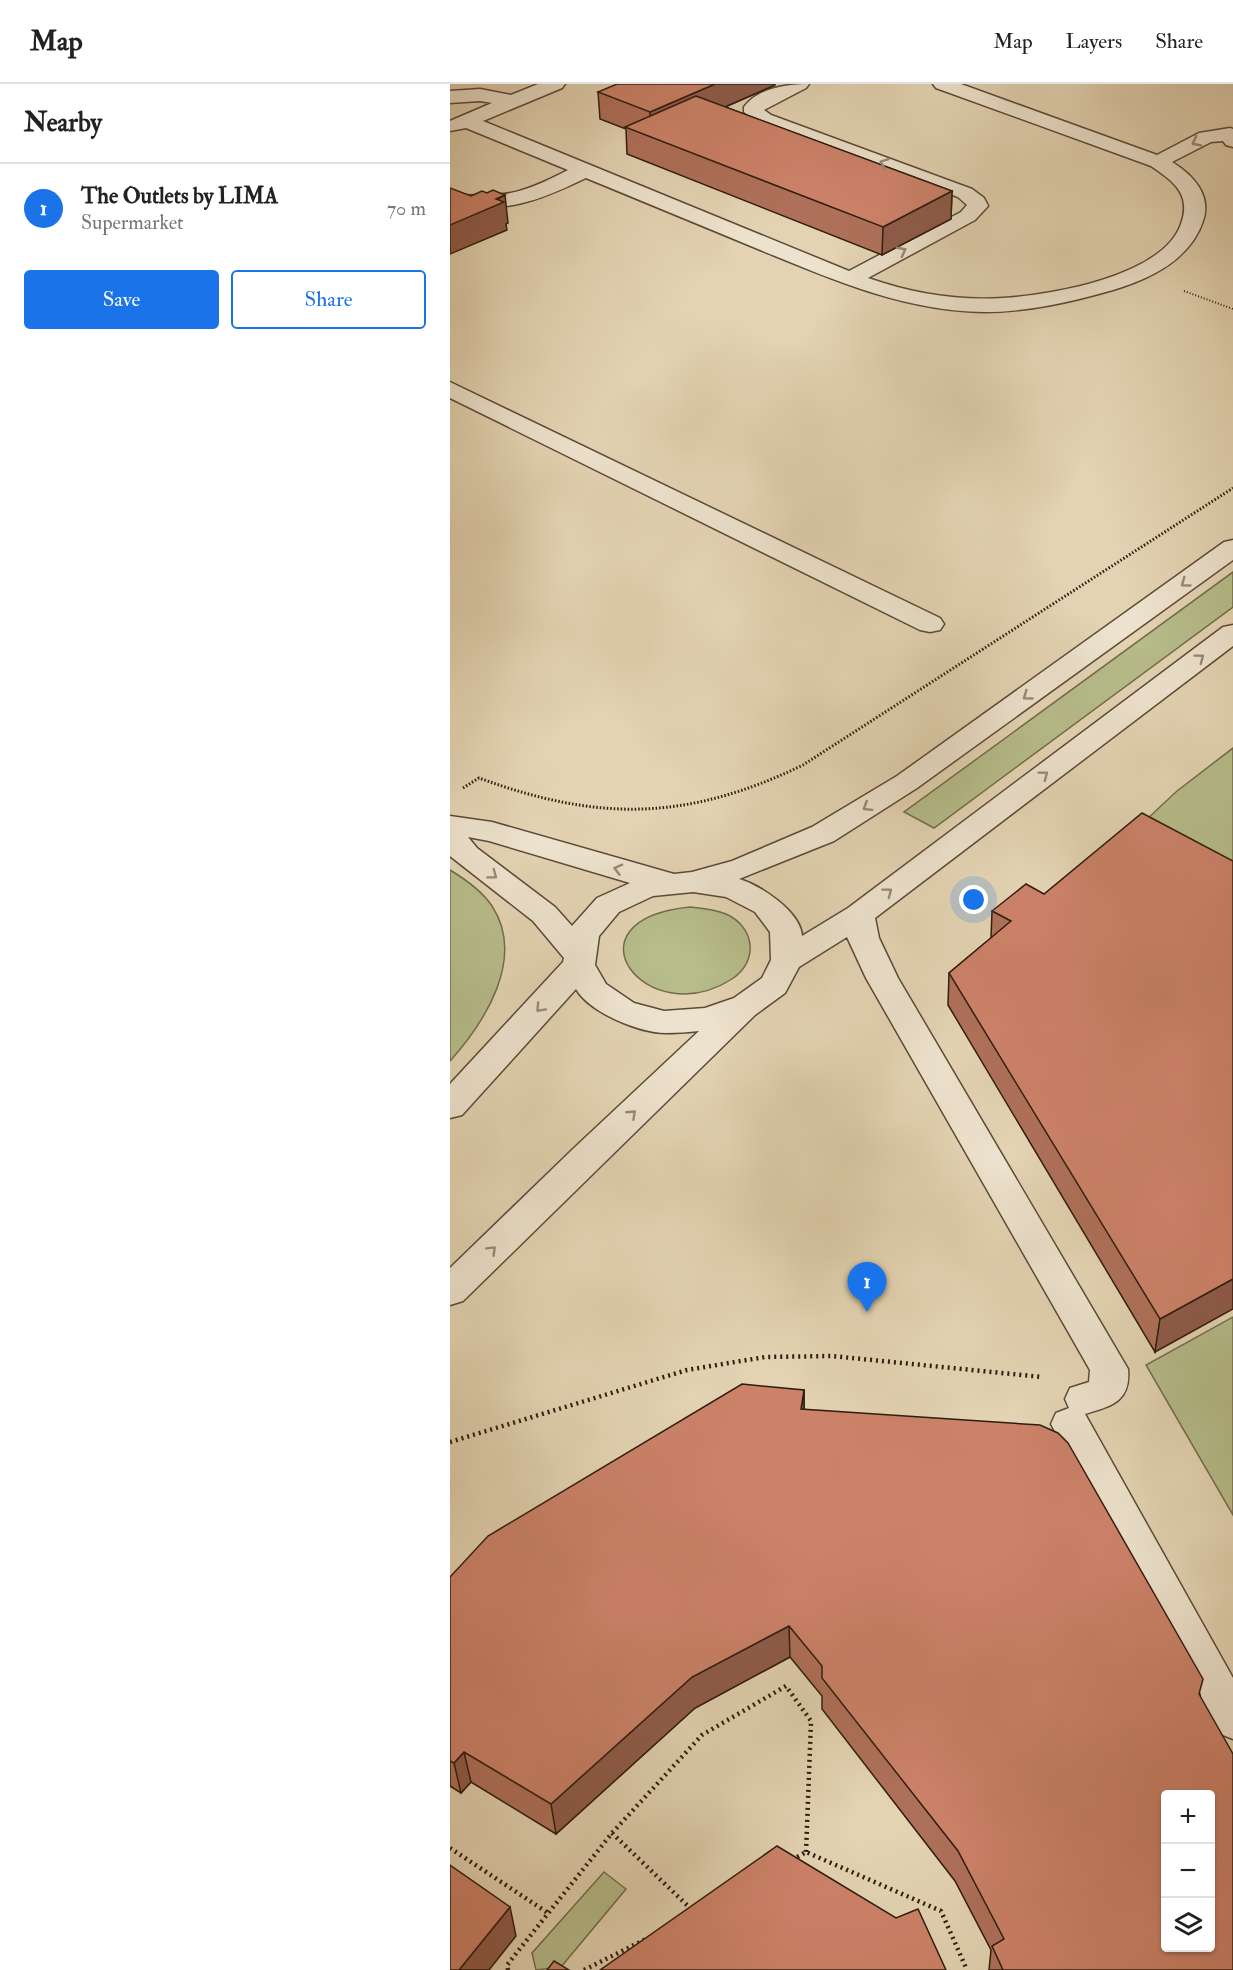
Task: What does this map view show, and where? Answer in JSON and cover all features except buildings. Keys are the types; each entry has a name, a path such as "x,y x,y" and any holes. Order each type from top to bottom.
{"street":[{"path":"458,124 555,84"},
{"path":"799,84 759,103 754,107 754,112 764,119 965,193 977,202 978,206 968,216 850,279"},
{"path":"458,124 585,170 850,279 907,297 967,304 1036,302 1096,289 1135,274 1162,259 1188,235 1194,220 1195,207 1188,185 1158,162 943,84"},
{"path":"450,97 480,95 513,102"},
{"path":"1158,162 1206,137 1232,138"},
{"path":"1215,155 1232,138"},
{"path":"1178,176 1196,165"},
{"path":"450,200 482,203 525,198 585,170"},
{"path":"450,389 930,624"},
{"path":"450,1106 580,961 584,933 608,905 647,888 683,883 743,868 823,834 907,782 1233,548"},
{"path":"450,1291 585,1158 746,1006 774,985 788,960 858,915 1233,633"},
{"path":"450,825 492,832 590,862 683,883 734,888 766,905 786,931 788,960"},
{"path":"450,836 466,855 544,914 580,961 594,992 623,1011 664,1022 707,1019 746,1006"},
{"path":"858,915 863,938 882,978 1109,1368 1110,1383 1102,1393 1077,1412 1233,1719"}],"path":[{"path":"460,790 479,778 513,792 550,802 636,810 689,805 745,791 803,765 1233,488"},
{"path":"450,1442 687,1370 765,1357 832,1356 1044,1377 1077,1412"},
{"path":"508,1970 507,1965 612,1833 702,1735 786,1686 811,1720 806,1852"},
{"path":"612,1833 695,1913 685,1918"},
{"path":"450,1848 548,1912"},
{"path":"786,1863 806,1852"},
{"path":"806,1852 941,1911 967,1970"},
{"path":"584,1970 655,1934"}],"green space":[{"path":"1233,572 1233,607 934,828 904,812"},
{"path":"1233,748 1233,889 1132,833 1177,791"},
{"path":"450,870 473,886 492,906 501,926 505,947 503,968 488,1009 450,1061"},
{"path":"690,907 717,911 736,920 748,936 750,954 747,963 732,979 700,992 671,993 647,984 630,968 623,950 630,931 651,916"},
{"path":"1233,1317 1233,1515 1146,1365"},
{"path":"604,1872 626,1889 561,1967 536,1970 532,1953"}],"place":[{"name":"The Outlets by LIMA","path":"867,1312"}]}
